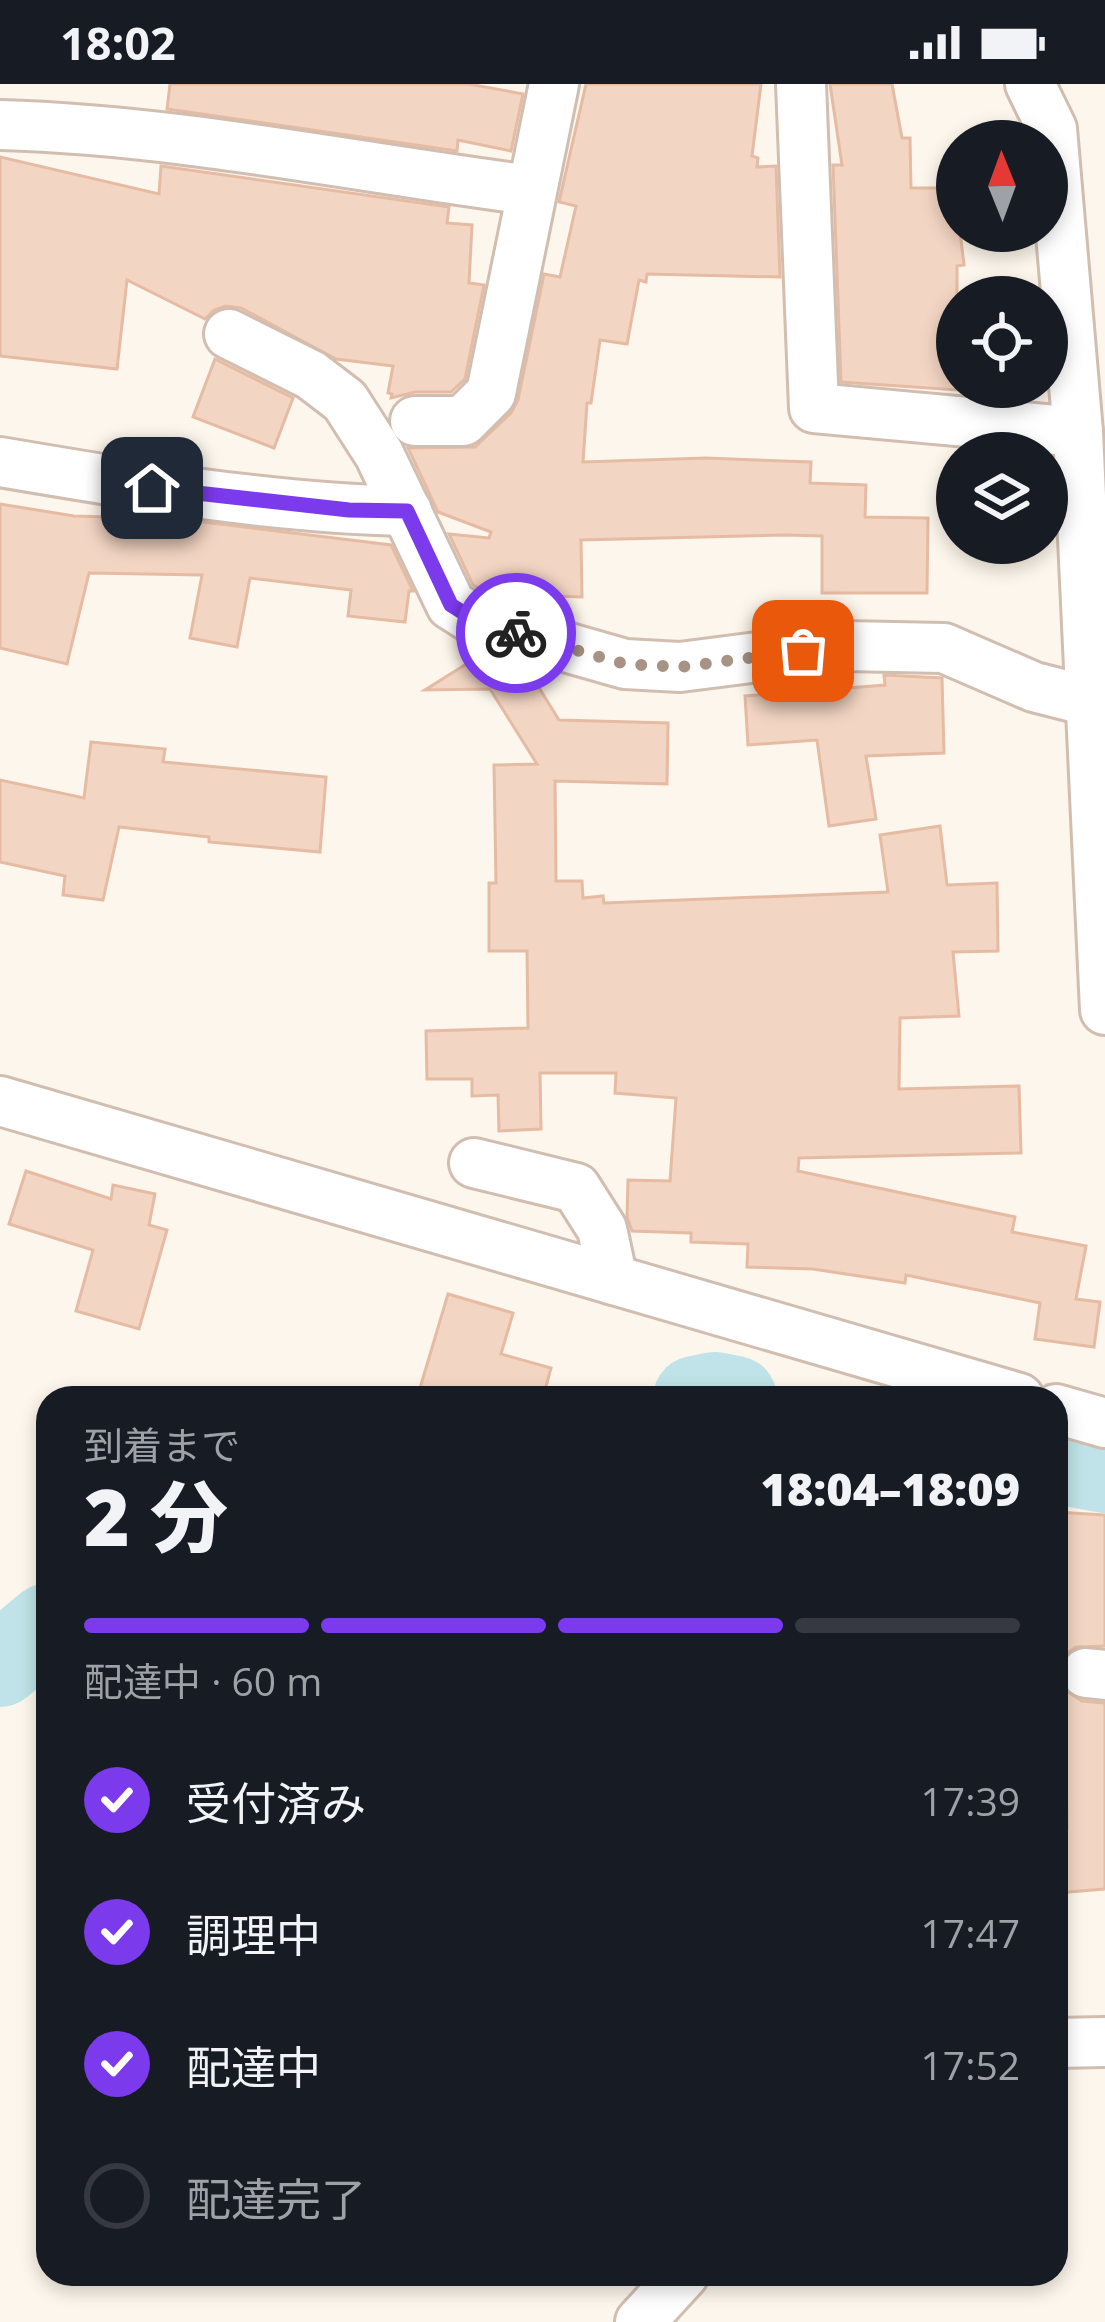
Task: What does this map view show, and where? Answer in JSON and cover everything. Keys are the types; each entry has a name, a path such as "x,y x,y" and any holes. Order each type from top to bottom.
{"street":[{"path":"415,422 463,421 491,393 554,84"},
{"path":"801,84 814,408 1078,432"},
{"path":"1030,84 1052,129 1078,432 1096,683 1105,1010"},
{"path":"0,125 241,145 530,190"},
{"path":"229,334 311,375 345,400 407,511 451,605 478,622 625,664 680,667 844,646 944,648 1034,687 1096,683"},
{"path":"0,462 190,494 407,511"},
{"path":"0,1101 613,1280 893,1380 935,1386"},
{"path":"474,1163 576,1188 602,1229 613,1280"},
{"path":"1068,1412 1105,1423"},
{"path":"1068,2043 1105,2042"},
{"path":"640,2322 673,2286"}],"building":[{"path":"170,84 469,84 523,94 511,151 458,140 457,151 167,109"},
{"path":"586,84 761,84 752,156 758,158 757,167 776,166 780,277 647,274 646,282 639,280 627,344 600,340 591,403 587,403 583,462 706,458 811,462 810,483 866,485 865,517 928,518 927,593 822,593 822,536 786,535 581,540 582,597 487,594 473,585 449,534 489,538 491,532 438,512 408,448 475,447 511,413 518,400 544,274 560,277 576,206 559,202"},
{"path":"830,84 892,84 902,138 910,138 911,188 936,188 936,252 962,252 964,265 957,266 957,276 936,276 936,389 841,382 833,165 842,165"},
{"path":"0,157 159,194 161,166 449,207 447,223 472,225 469,283 484,285 465,379 451,392 391,398 393,366 336,359 241,308 226,306 205,319 127,280 117,369 0,356"},
{"path":"215,359 293,398 274,448 193,417"},
{"path":"0,504 74,516 179,519 391,545 413,591 409,591 405,622 348,616 351,590 250,578 237,647 190,638 202,575 89,573 67,664 0,648"},
{"path":"484,653 525,665 559,720 668,723 667,784 555,781 556,881 582,881 583,898 603,896 604,903 888,892 880,835 940,826 947,885 997,883 998,951 953,952 959,1016 900,1018 899,1089 1019,1086 1021,1153 799,1158 798,1171 1015,1217 1012,1232 1086,1246 1076,1299 1100,1302 1094,1347 1035,1339 1040,1303 906,1275 905,1283 813,1269 747,1267 748,1244 691,1242 691,1233 632,1231 627,1217 628,1180 670,1181 676,1098 615,1093 616,1073 540,1073 541,1129 499,1131 498,1095 472,1096 472,1079 427,1079 426,1031 528,1028 527,951 489,951 489,883 496,883 494,765 537,764 490,689 425,690"},
{"path":"884,675 942,678 944,753 866,756 876,819 829,826 817,740 748,745 745,696 885,685"},
{"path":"91,742 165,749 163,762 326,777 320,852 209,842 209,837 119,827 103,900 63,895 65,876 0,862 0,780 84,798"},
{"path":"26,1171 111,1199 113,1185 155,1194 149,1225 167,1230 139,1329 76,1311 93,1250 9,1224"},
{"path":"448,1294 513,1313 501,1354 551,1368 546,1386 421,1386"},
{"path":"1068,1513 1105,1515 1105,1646 1076,1647 1068,1653"},
{"path":"1068,1692 1082,1701 1105,1703 1105,1889 1068,1892"}],"waterway":[{"path":"1068,1464 1105,1471"},
{"path":"0,1665 36,1635"}],"way so far":[{"path":"516,633 625,664 680,667 803,651"}],"route":[{"path":"152,488 349,510 407,511 451,605 478,622 516,633"}]}
